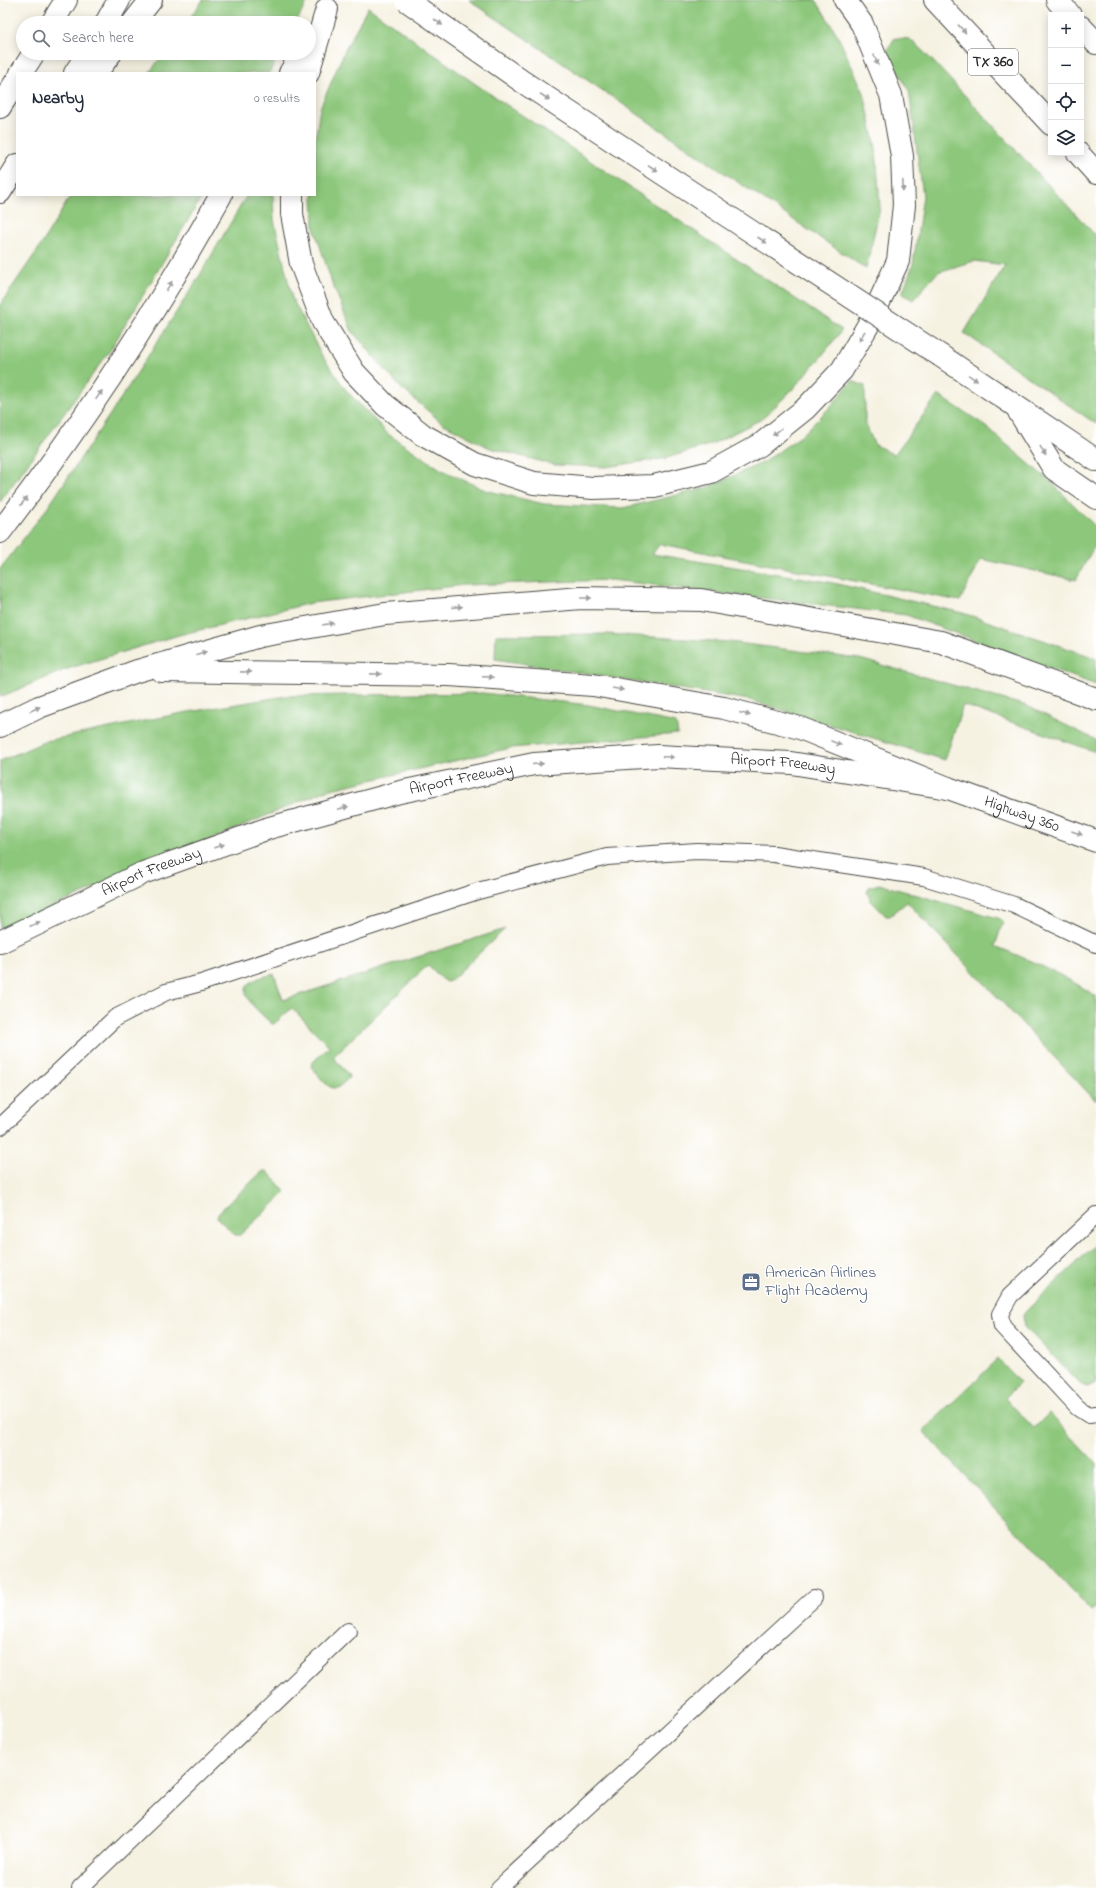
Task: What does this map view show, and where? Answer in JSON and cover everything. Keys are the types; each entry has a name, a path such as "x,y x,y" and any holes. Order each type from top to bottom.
{"main road":[{"path":"56,16 66,0"},
{"path":"110,16 119,0"},
{"path":"138,16 151,0"},
{"path":"406,0 523,82 941,356 1096,460"},
{"path":"292,196 292,214 301,264 323,322 354,372 385,405 423,434 474,464 534,483 593,488 654,486 711,472 760,445 805,409 842,370 870,322 898,261 904,205 902,156 891,95 862,24 845,0"},
{"name":"TX 360","path":"935,0 1048,121"},
{"path":"1057,0 1067,12"},
{"path":"316,28 330,5"},
{"path":"316,48 330,5"},
{"path":"1084,30 1096,43"},
{"path":"23,72 30,60"},
{"path":"76,72 83,60"},
{"path":"97,72 106,60"},
{"path":"291,72 298,60"},
{"path":"308,72 312,60"},
{"path":"0,108 16,82"},
{"path":"1081,156 1096,173"},
{"path":"0,192 16,167"},
{"path":"0,196 16,175"},
{"path":"0,532 32,490 114,375 189,253 220,196"},
{"path":"1015,406 1054,469 1096,498"},
{"path":"0,726 39,707 137,671 260,636 385,614 581,598 701,600 941,642 1096,699"},
{"path":"137,671 449,675 593,685 724,708 800,728 948,788"},
{"name":"Airport Freeway","path":"0,942 143,873 269,828 400,792 534,764 658,756 791,763 948,788"},
{"name":"Highway 360","path":"948,788 1096,841"}],"lane":[{"path":"0,1127 116,1018 166,992 201,983 478,891 607,857 697,851 774,854 924,877 1014,906 1096,944"},
{"path":"1096,1215 1010,1296 1000,1314 1002,1326 1078,1408 1089,1415 1096,1414"},
{"path":"499,1888 814,1598"},
{"path":"80,1888 348,1631"}],"green space":[{"path":"203,0 308,0 300,16 191,16"},
{"path":"469,0 816,0 837,34 864,93 876,148 880,208 866,269"},
{"path":"368,7 474,83 842,330 821,357 790,392 762,419 712,444 667,458 606,467 555,465 490,448 442,423 399,386 352,331 332,283 314,228 313,196 316,196 316,134 320,108 345,50"},
{"path":"895,38 910,39 930,58 1096,236 1096,424 964,333 1005,265 974,261 938,272 913,300 902,294 913,264 923,196 909,91 886,51"},
{"path":"159,60 276,60 270,72 150,72"},
{"path":"70,196 202,196 109,352 0,502 0,305 43,242"},
{"path":"246,196 273,196 274,220 292,298 321,354 346,390 388,434 442,470 485,490 544,504 623,508 706,488 762,463 801,436 831,406 852,381 865,386 865,422 874,444 894,455 938,395 980,422 1052,483 1096,527 1096,543 1076,580 981,559 960,601 660,544 652,554 829,582 963,613 1096,658 1096,685 906,615 611,580 464,585 311,603 179,635 67,669 0,697 0,569 48,507 123,395 197,280"},
{"path":"607,634 730,642 860,659 1027,706 1096,740 1096,752 963,705 945,760 749,700 495,659 496,635"},
{"path":"483,693 589,705 676,723 678,734 511,748 327,790 0,929 0,761 46,741 182,713 286,696"},
{"path":"879,884 1001,919 1003,922 995,946 1047,968 1096,996 1096,1101 907,902 890,916 886,916 871,901 867,892 869,887"},
{"path":"505,929 450,981 444,981 428,965 333,1057 348,1074 349,1078 336,1088 326,1084 311,1067 312,1063 329,1046 292,1008 274,1024 272,1024 256,1009 247,997 247,986 253,981 274,974 283,1000"},
{"path":"263,1171 267,1171 284,1190 284,1194 240,1235 235,1235 217,1218 218,1213"},
{"path":"1096,1244 1096,1383 1087,1387 1080,1384 1025,1327 1023,1316 1025,1312"},
{"path":"998,1359 1020,1383 1005,1398 1034,1428 1049,1413 1096,1463 1096,1606 1091,1610 923,1431"}],"place":[{"name":"American Airlines Flight Academy","path":"751,1282"}]}
